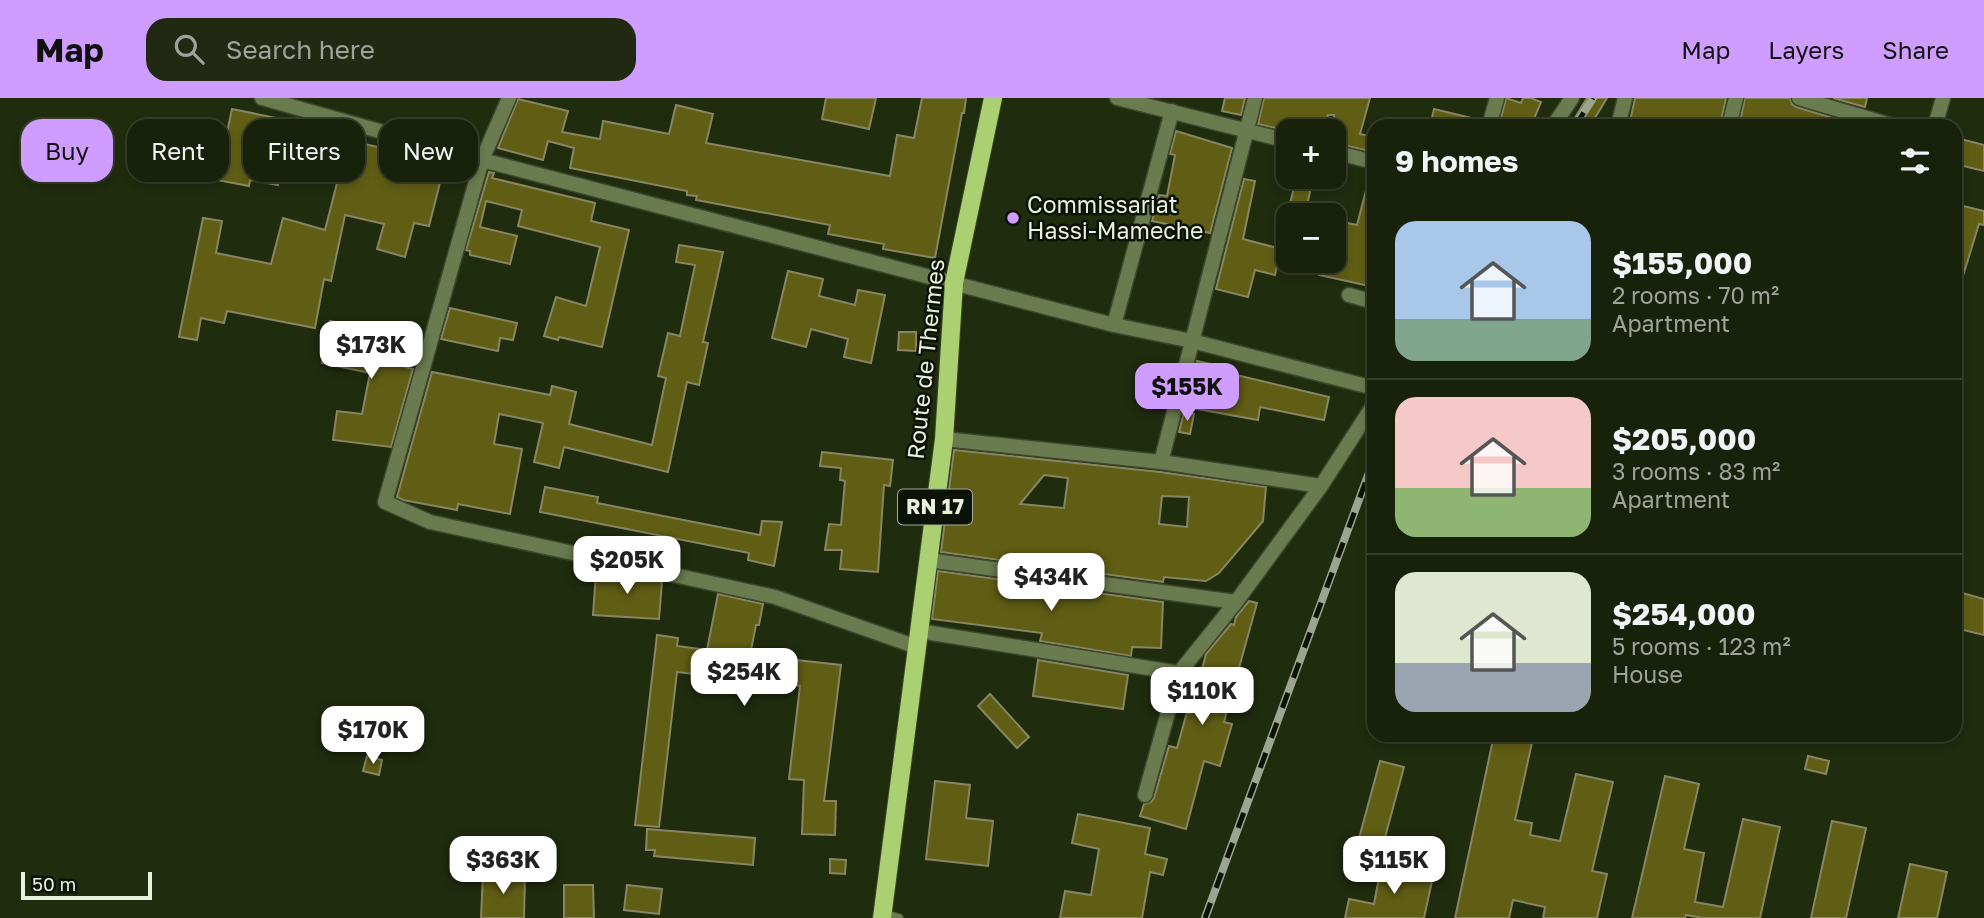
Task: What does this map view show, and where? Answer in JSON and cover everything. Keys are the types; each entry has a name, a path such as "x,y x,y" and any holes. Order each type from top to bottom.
{"main road":[{"name":"Route de Thermes","path":"888,917 918,639 944,439 954,283 993,98"}],"street":[{"path":"262,98 482,160 1114,325 1192,341 1367,386"},
{"path":"509,98 482,160 385,502 430,522 775,597 918,639 1179,673"},
{"path":"1117,98 1276,138"},
{"path":"1161,462 1255,98"},
{"path":"1491,119 1497,98"},
{"path":"1558,119 1572,98"},
{"path":"1620,119 1625,98"},
{"path":"1731,119 1737,98"},
{"path":"1799,98 1870,119"},
{"path":"1937,119 1943,98"},
{"path":"1114,325 1172,111"},
{"path":"1346,155 1367,160"},
{"path":"1349,295 1367,300"},
{"path":"1145,796 1179,673 1321,486 1367,415"},
{"path":"944,439 1161,462 1321,486"},
{"path":"928,561 1236,601"}],"building":[{"path":"826,98 876,98 869,129 822,119"},
{"path":"922,98 966,98 935,258 883,249 884,244 828,234 830,225 696,200 697,196 687,195 687,191 570,168 574,148 548,141 543,160 498,148 518,99 568,111 562,132 600,139 603,121 669,134 676,105 713,114 706,143 890,176 897,135 914,138"},
{"path":"1225,98 1245,98 1241,115 1222,111"},
{"path":"1264,98 1370,98 1360,134 1367,136 1367,150 1346,146 1346,119 1334,119 1334,115 1328,115 1327,119 1276,119 1276,128 1258,124"},
{"path":"1506,98 1521,103 1523,98 1541,102 1534,119 1501,119"},
{"path":"1587,98 1607,98 1594,119 1574,119"},
{"path":"1635,98 1726,98 1722,119 1630,119"},
{"path":"1745,98 1790,98 1796,107 1836,119 1740,119"},
{"path":"1833,98 1867,98 1865,107"},
{"path":"232,109 281,119 243,119 243,182 250,182 249,186 228,182 229,123"},
{"path":"1434,109 1476,119 1432,119"},
{"path":"1176,131 1232,148 1210,233 1152,221 1159,195 1167,196 1175,155 1170,154"},
{"path":"1962,139 1984,145 1984,171 1962,166"},
{"path":"365,144 379,147 379,182 440,182 429,226 414,223 405,257 377,249 384,224 345,215 331,281 324,279 315,328 227,311 224,323 201,318 197,340 179,337 203,218 222,221 216,253 271,264 283,218 325,230 337,182 365,182"},
{"path":"489,172 494,173 492,178 595,203 591,221 629,230 602,347 544,336 556,297 586,306 600,247 518,226 522,210 486,201 480,227 517,236 510,264 470,255 470,251 466,250"},
{"path":"1244,179 1255,181 1243,239 1276,248 1275,275 1255,270 1248,297 1216,289"},
{"path":"1367,187 1367,285 1319,275 1346,273 1346,223 1357,225"},
{"path":"1294,189 1311,189 1308,203 1290,203"},
{"path":"1962,206 1984,211 1984,225 1979,224 1962,279"},
{"path":"679,245 723,252 703,342 708,343 699,385 687,382 668,472 564,447 559,468 534,462 543,423 499,414 494,444 522,449 510,514 458,504 457,510 397,497 432,372 550,395 552,386 576,392 569,424 652,445 666,378 658,376 668,333 680,336 695,265 676,262"},
{"path":"788,271 823,279 819,296 855,305 858,290 885,295 871,363 844,357 848,339 811,329 806,347 772,338"},
{"path":"450,308 517,323 513,340 500,338 498,351 441,339"},
{"path":"330,321 411,337 405,367 413,369 391,447 333,440 337,411 362,414 370,373 322,363"},
{"path":"899,332 916,332 916,351 898,350"},
{"path":"1197,361 1225,367 1224,372 1329,397 1324,420 1260,407 1258,420 1186,407"},
{"path":"1184,412 1194,414 1190,434 1179,432"},
{"path":"954,450 1160,472 1266,487 1263,521 1219,573 1206,581 1164,577 1163,582 941,552","holes":["1044,475 1068,478 1064,508 1020,504","1162,496 1189,497 1187,527 1159,524"]},
{"path":"822,452 893,460 890,486 884,485 878,572 840,569 842,550 825,550 829,524 841,525 845,481 840,480 841,468 820,466"},
{"path":"545,487 598,497 597,503 760,535 762,521 782,522 774,566 748,560 749,553 540,512"},
{"path":"938,571 1163,602 1161,648 1132,647 1131,656 1040,641 1042,633 932,619"},
{"path":"596,572 619,573 662,582 659,619 593,615"},
{"path":"1962,593 1984,599 1984,635 1962,630"},
{"path":"718,594 763,604 750,655 841,665 824,801 836,801 835,835 802,834 804,780 789,779 800,686 677,672 659,827 635,825 657,635 678,638 677,646 707,650"},
{"path":"1249,601 1257,603 1224,722 1232,724 1220,766 1204,761 1186,829 1140,816 1144,804 1154,798 1169,746 1177,748 1187,712 1190,713 1206,654 1231,624 1234,625 1236,617"},
{"path":"1038,660 1128,675 1123,709 1033,696"},
{"path":"990,694 1029,737 1017,748 978,706"},
{"path":"1493,742 1532,742 1515,820 1532,823 1530,835 1560,841 1576,774 1613,782 1592,871 1607,874 1597,918 1543,918 1545,907 1513,900 1509,918 1455,918"},
{"path":"367,756 382,760 379,775 363,771"},
{"path":"1808,756 1829,761 1826,774 1805,769"},
{"path":"1380,761 1404,767 1376,871 1352,864"},
{"path":"1665,776 1699,784 1684,849 1704,853 1695,902 1723,907 1743,819 1780,827 1760,918 1703,918 1686,915 1685,918 1632,918"},
{"path":"935,781 970,785 966,818 993,821 988,866 926,859"},
{"path":"1078,814 1150,828 1145,854 1167,859 1163,875 1150,872 1142,918 1060,918 1065,891 1091,895 1099,849 1072,843"},
{"path":"1832,821 1866,828 1846,918 1811,918"},
{"path":"647,829 755,838 753,865 654,856 655,850 646,850"},
{"path":"830,859 846,860 845,874 830,873"},
{"path":"1382,861 1406,866 1404,875 1432,881 1424,918 1345,918 1349,899 1374,904"},
{"path":"1910,864 1947,872 1937,918 1898,918"},
{"path":"483,873 525,875 524,918 481,918"},
{"path":"564,885 593,885 594,918 564,918"},
{"path":"627,885 662,889 659,914 624,910"}],"railway":[{"path":"1580,119 1593,98"},
{"path":"1205,918 1367,478"}],"place":[{"name":"Commissariat Hassi-Mameche","path":"1013,218"}]}
